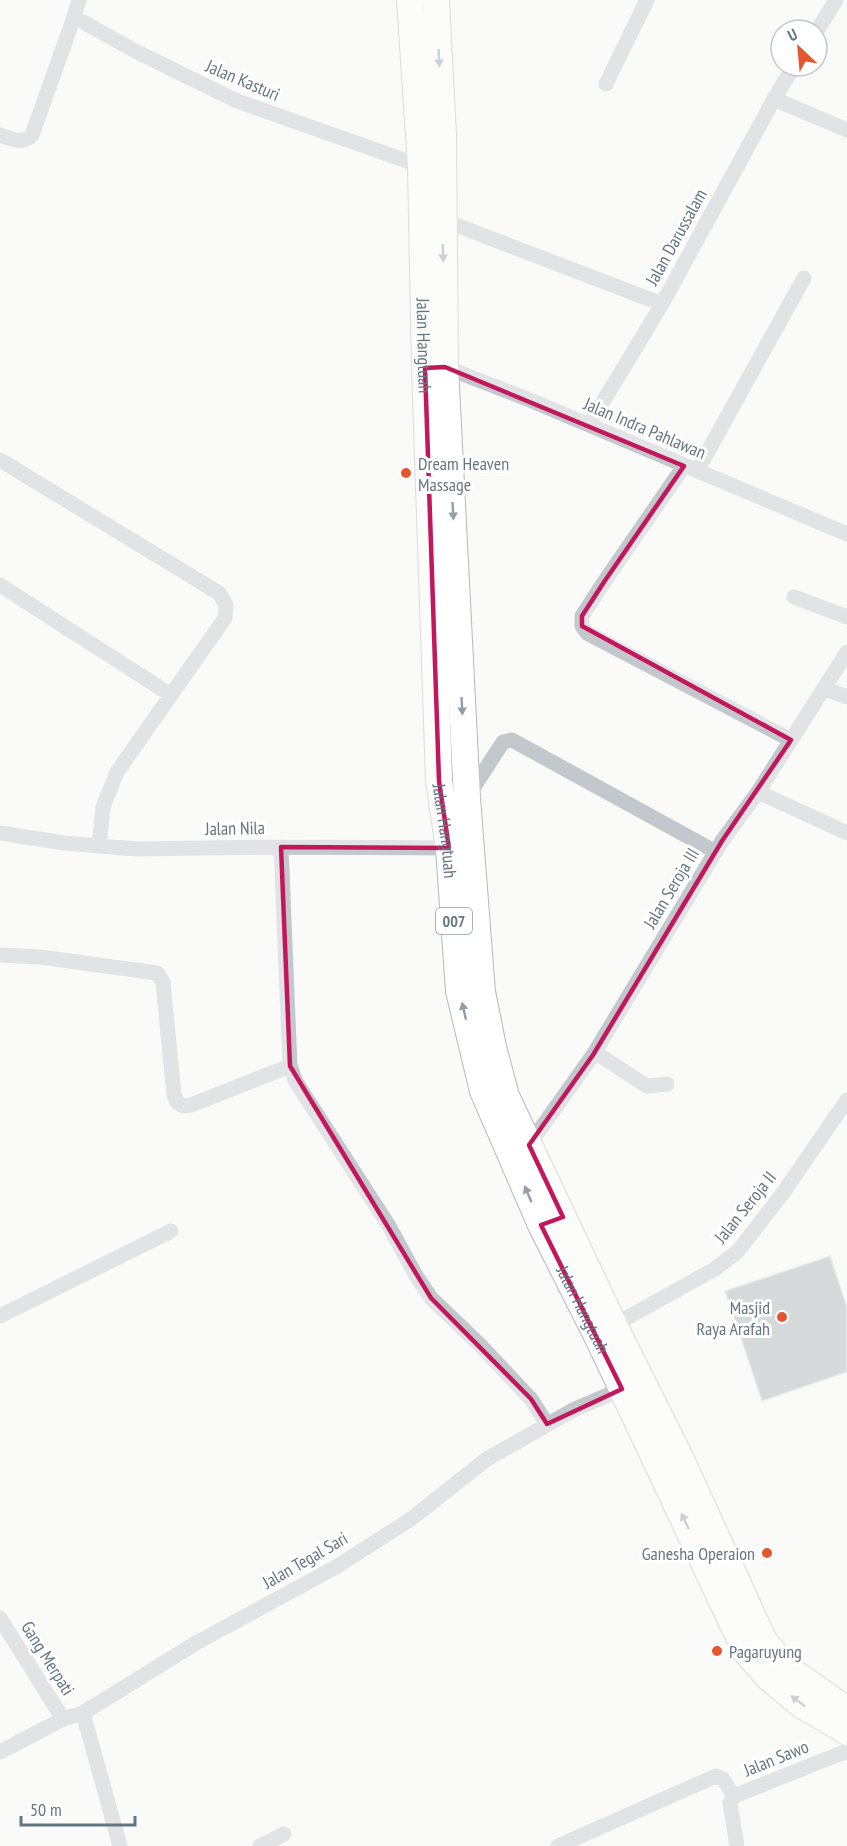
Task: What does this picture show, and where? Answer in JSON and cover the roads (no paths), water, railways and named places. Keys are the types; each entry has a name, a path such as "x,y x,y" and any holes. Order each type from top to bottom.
{"highway":[{"name":"Jalan Hangtuah","path":"410,0 467,798 460,847 459,991 475,1062 483,1090 552,1221 614,1325 679,1455 764,1641 786,1668 847,1710"},
{"name":"Jalan Hangtuah","path":"436,0 443,136 443,220 435,368 439,782 460,847 482,992 506,1096 529,1145 552,1221 622,1389 746,1652 769,1678 800,1704 847,1732"}],"street":[{"path":"0,135 19,141 27,140 32,135 79,0"},
{"path":"606,84 647,0"},
{"path":"825,18 836,0"},
{"name":"Jalan Kasturi","path":"74,17 137,52 237,101 421,166"},
{"name":"Jalan Darussalam","path":"589,425 662,304 787,78"},
{"path":"774,99 847,130"},
{"path":"443,220 662,304"},
{"path":"792,740 587,633 582,626 582,616 604,582 690,468 804,278"},
{"name":"Jalan Indra Pahlawan","path":"435,368 589,425 847,534"},
{"path":"0,460 219,593 226,605 225,618 117,771 103,807 99,846"},
{"path":"0,585 171,695"},
{"path":"794,597 847,617"},
{"name":"Jalan Seroja III","path":"529,1145 593,1055 728,831 758,792 847,652"},
{"path":"825,689 847,697"},
{"path":"467,798 504,742 512,740 716,852"},
{"path":"758,792 847,833"},
{"name":"Jalan Nila","path":"0,833 64,843 136,849 460,847"},
{"path":"281,847 290,1066 296,1082 389,1227 431,1298 531,1399 547,1424"},
{"path":"0,955 40,957 157,973 163,982 174,1095 177,1102 183,1106 191,1105 290,1066"},
{"path":"593,1055 599,1055 647,1086 667,1084"},
{"name":"Jalan Seroja II","path":"614,1325 715,1269 738,1251 783,1193 847,1100"},
{"path":"0,1316 171,1231"},
{"name":"Jalan Tegal Sari","path":"0,1752 63,1719 83,1713 196,1643 336,1567 411,1519 488,1459 547,1424 622,1389"},
{"name":"Gang Merpati","path":"0,1618 63,1719"},
{"path":"83,1713 120,1846"},
{"name":"Jalan Sawo","path":"738,1846 730,1803 734,1796 847,1751"},
{"path":"558,1846 716,1776 723,1779 734,1796"},
{"path":"260,1846 284,1834"}],"place":[{"name":"Dream Heaven Massage","path":"406,473"},
{"name":"Masjid Raya Arafah","path":"782,1317"},
{"name":"Ganesha Operaion","path":"767,1553"},
{"name":"Pagaruyung","path":"717,1651"}]}
